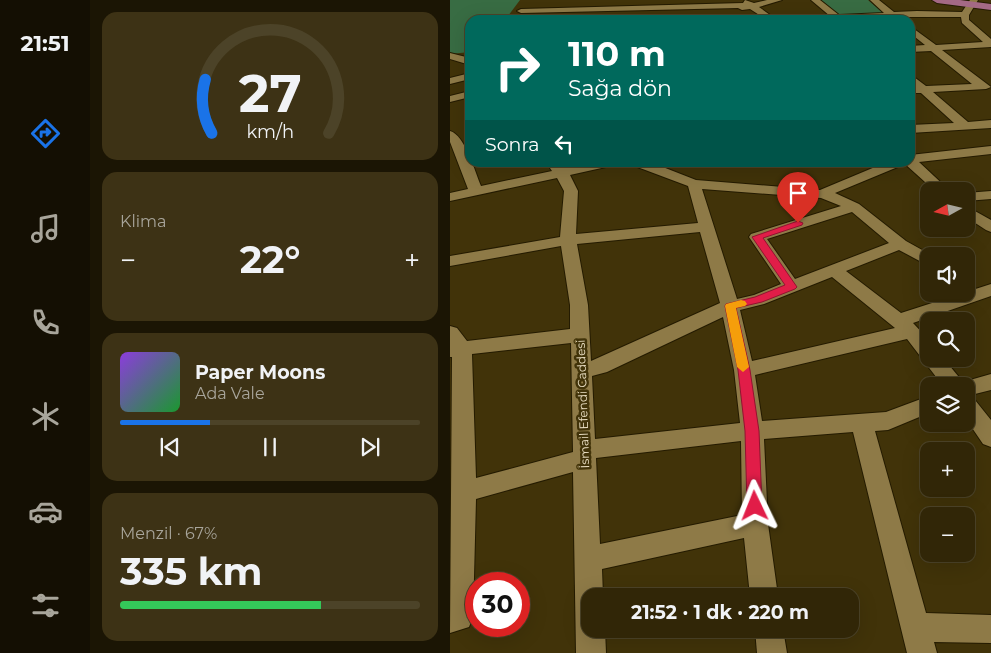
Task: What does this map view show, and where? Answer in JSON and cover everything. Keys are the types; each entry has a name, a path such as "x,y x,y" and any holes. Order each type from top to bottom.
{"main road":[{"path":"937,0 973,3"},
{"path":"950,0 991,6"}],"street":[{"path":"518,15 529,0"},
{"path":"578,10 582,0"},
{"path":"742,0 766,15"},
{"path":"720,15 778,0"},
{"path":"815,0 834,15"},
{"path":"874,0 892,14"},
{"path":"973,3 964,15 965,21 991,44"},
{"path":"521,11 578,10 656,4 752,6"},
{"path":"578,10 581,15"},
{"path":"881,15 917,13 964,15"},
{"path":"915,33 986,86"},
{"path":"915,49 991,44"},
{"path":"450,56 465,60"},
{"path":"450,81 465,77"},
{"path":"915,81 964,125"},
{"path":"915,90 986,86"},
{"path":"450,100 465,96"},
{"path":"915,129 991,124"},
{"path":"453,138 465,166"},
{"path":"915,159 991,150"},
{"path":"915,165 933,182"},
{"path":"465,167 476,192"},
{"path":"650,167 694,184 777,189 821,194 837,198 854,207 900,244 920,256"},
{"path":"821,194 888,167"},
{"path":"450,197 476,192 556,168"},
{"name":"İsmail Efendi Caddesi","path":"556,168 568,182 571,191 568,240 570,262 578,291 583,370 591,653"},
{"path":"694,184 730,306 744,370 752,431 755,524 763,588"},
{"path":"975,196 991,195"},
{"path":"792,287 757,237 854,207"},
{"path":"975,216 991,227"},
{"path":"450,261 568,240 706,227"},
{"path":"583,370 600,367 730,306 758,300 900,244"},
{"path":"834,270 904,326 920,343"},
{"path":"975,288 988,295"},
{"path":"744,370 904,326 988,295"},
{"path":"450,619 459,617 454,344 580,335"},
{"path":"940,367 948,377"},
{"path":"975,387 991,382"},
{"path":"457,494 584,454 752,431 888,421 920,408"},
{"path":"975,415 991,438"},
{"path":"862,423 918,640 991,629"},
{"path":"587,559 755,524"},
{"path":"770,638 772,653"}],"green space":[{"path":"450,0 520,0 509,15 465,15 465,52 450,54"},
{"path":"821,0 868,0 883,13 854,15 839,15"}],"slow traffic":[{"path":"741,304 730,306 743,367"}],"route":[{"path":"755,506 752,431 744,370 730,306 758,300 792,287 757,237 798,223"}]}
